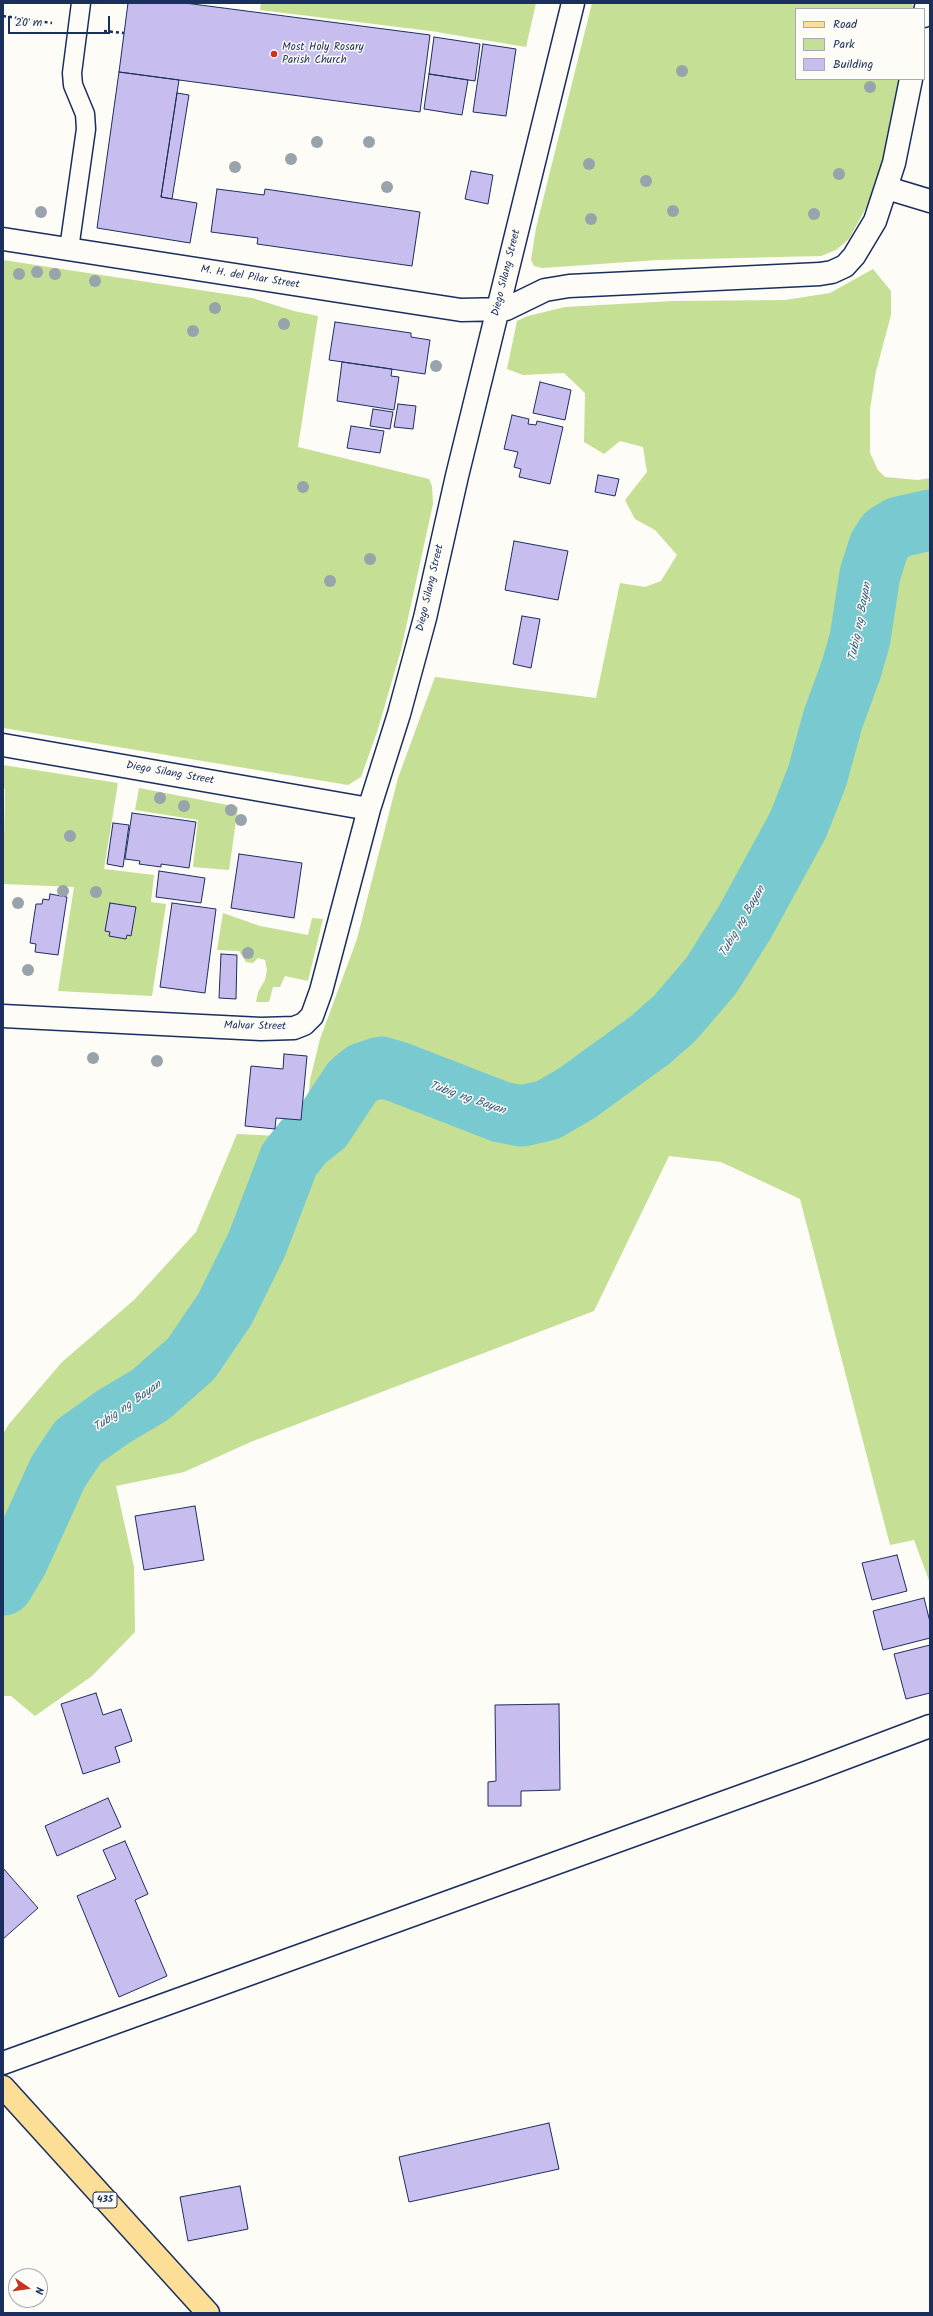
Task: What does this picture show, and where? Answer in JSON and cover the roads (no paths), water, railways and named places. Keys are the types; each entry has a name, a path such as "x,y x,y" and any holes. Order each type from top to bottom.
{"main road":[{"name":"435","path":"3,2087 208,2313"}],"street":[{"name":"Diego Silang Street","path":"3,745 369,809 399,714 425,618 457,476 573,3"},
{"name":"M. H. del Pilar Street","path":"3,239 439,308 468,311 498,310 514,306 534,294 557,287 832,272 845,266 854,256 865,241 875,221 894,163 911,80"},
{"path":"887,188 930,201"},
{"name":"Malvar Street","path":"3,1016 261,1028 294,1028 304,1024 312,1016 321,992 369,809"},
{"path":"3,2063 808,1772 930,1726"}],"lane":[{"path":"69,249 86,130 85,114 73,85 72,73 81,3"}],"waterway":[{"name":"Tubig ng Bayan","path":"3,1585 18,1560 58,1472 78,1442 113,1417 150,1395 191,1359 225,1309 257,1244 289,1160 304,1141 323,1126 352,1082 363,1073 381,1067 398,1072 501,1112 522,1116 548,1110 577,1093 650,1040 675,1018 711,976 745,922 798,825 817,777 833,719 851,670 860,639 870,574 879,546 886,535 899,527 930,520"}],"place":[{"name":"Most Holy Rosary Parish Church","path":"274,54"}]}
